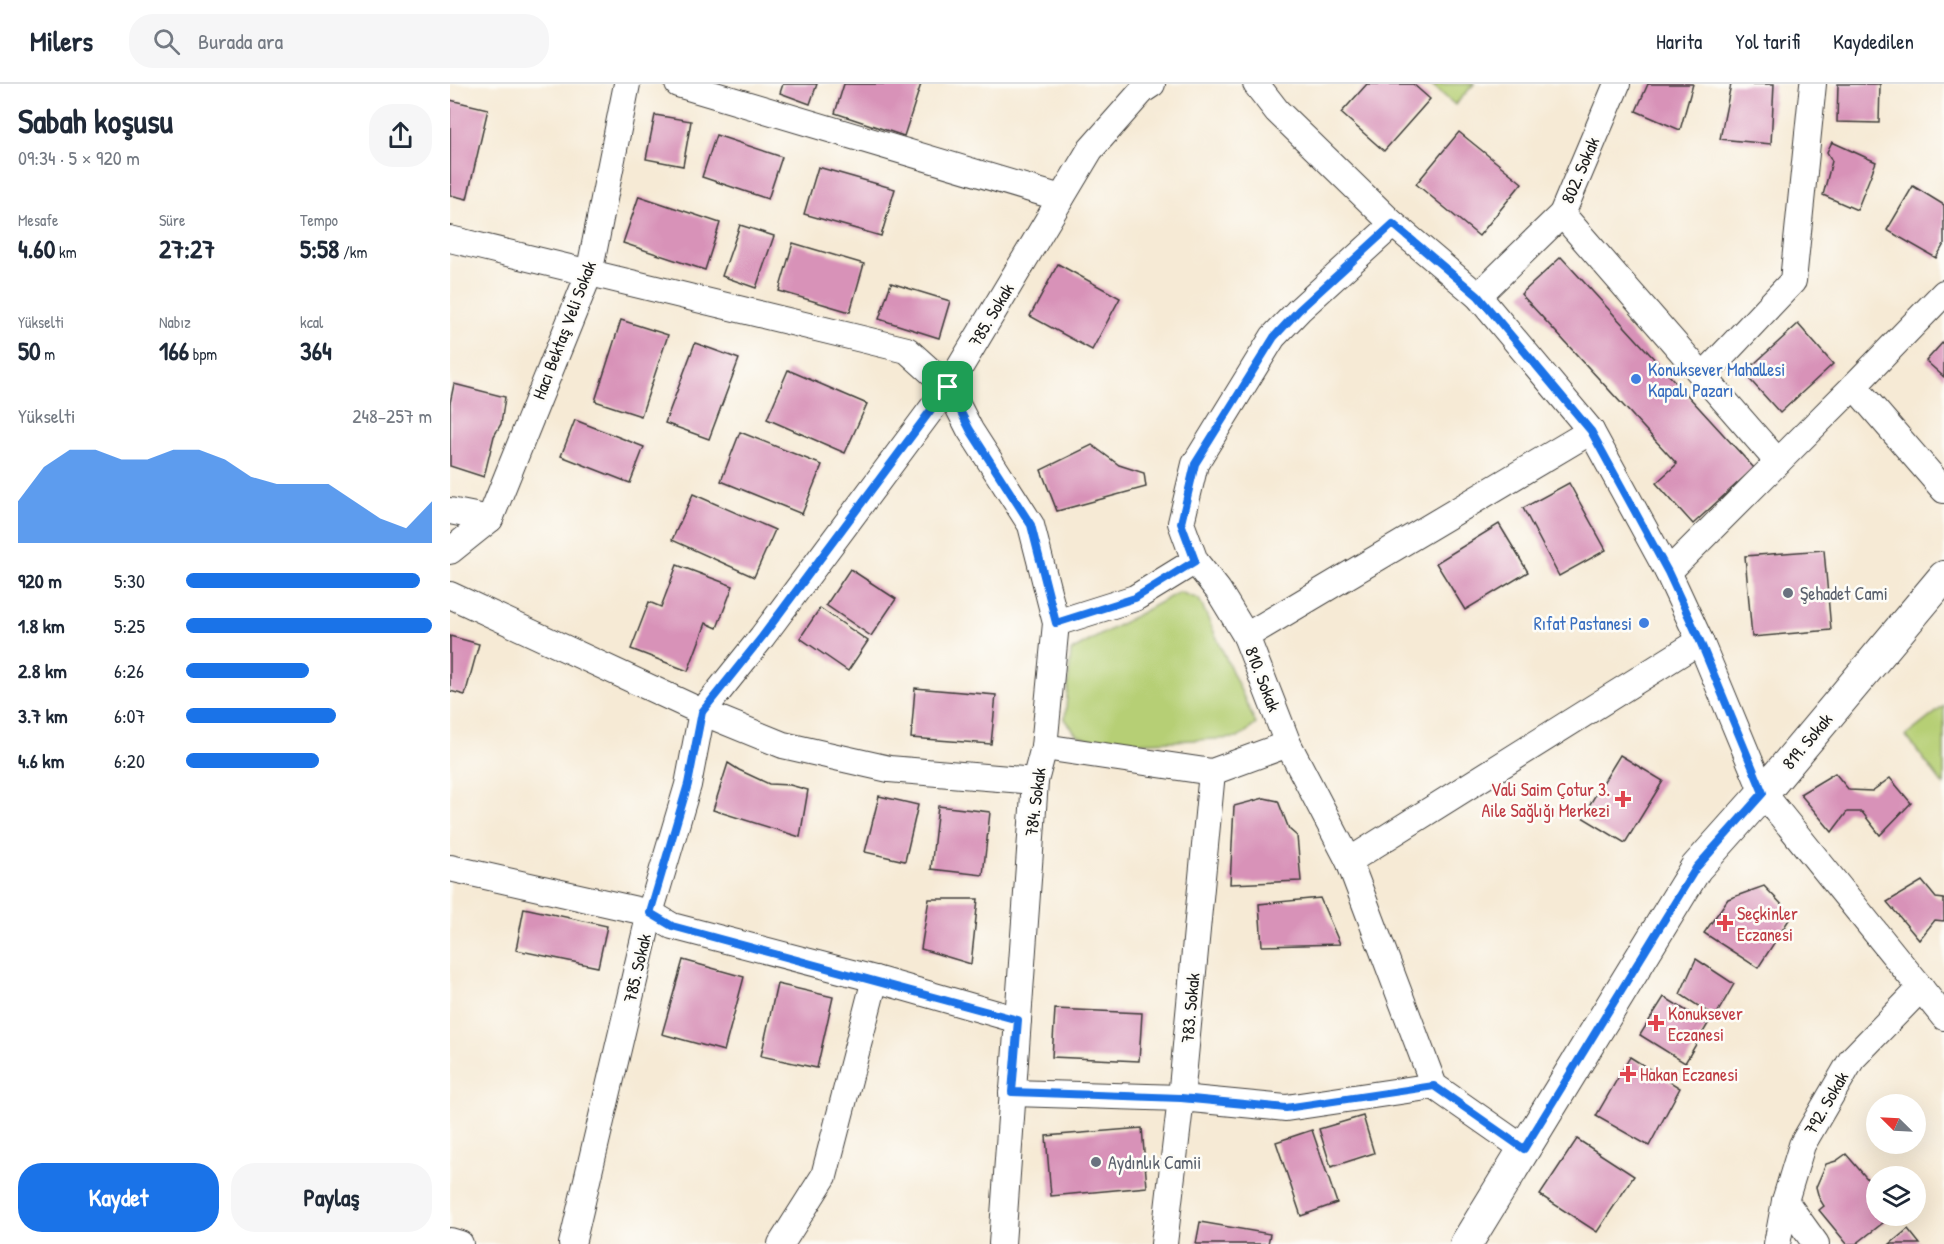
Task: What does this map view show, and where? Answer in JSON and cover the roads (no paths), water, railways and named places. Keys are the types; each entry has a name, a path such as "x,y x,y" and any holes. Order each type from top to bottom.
{"street":[{"name":"Hacı Bektaş Veli Sokak","path":"450,551 490,519 589,274 627,84"},
{"path":"678,84 1061,198"},
{"name":"785. Sokak","path":"572,1244 650,913 688,784 702,712 762,637 948,387 1090,150 1143,90 1152,84"},
{"path":"1256,84 1277,111 1393,224 1478,296 1591,431 1668,572 1700,641 1763,793 1944,1017"},
{"name":"802. Sokak","path":"1478,296 1562,214 1617,84"},
{"path":"1703,376 1792,281 1813,84"},
{"path":"1562,214 1778,462"},
{"name":"810. Sokak","path":"1393,224 1299,310 1274,337 1195,464 1181,523 1195,561 1218,590 1246,636 1288,744 1349,861 1434,1086"},
{"path":"450,239 908,350 948,387"},
{"path":"1668,572 1944,293"},
{"path":"1854,386 1944,490"},
{"name":"784. Sokak","path":"948,387 970,430 1031,525 1056,623 1044,747 1035,781 1002,1244"},
{"path":"1246,636 1591,431"},
{"path":"450,512 490,519"},
{"path":"1056,623 1135,598 1195,561"},
{"name":"819. Sokak","path":"1466,1244 1696,868 1763,793 1944,577"},
{"path":"450,595 702,712 783,745 889,769 1035,781"},
{"path":"1349,861 1700,641"},
{"path":"1044,747 1212,772 1288,744"},
{"name":"783. Sokak","path":"1164,1244 1181,1098 1212,772"},
{"path":"450,868 650,913 672,926 1018,1020"},
{"path":"781,1244 824,1176 875,980"},
{"name":"792. Sokak","path":"1776,1244 1785,1201 1802,1145 1852,1059 1921,988"},
{"path":"1012,1092 1181,1098 1286,1108 1434,1086 1524,1149"},
{"path":"1785,1201 1816,1244"},
{"path":"450,1241 460,1244"}],"place":[{"name":"Konuksever Mahallesi Kapalı Pazarı","path":"1636,379"},
{"name":"Şehadet Cami","path":"1788,593"},
{"name":"Rıfat Pastanesi","path":"1644,623"},
{"name":"Vali Saim Çotur 3. Aile Sağlığı Merkezi","path":"1623,799"},
{"name":"Seçkinler Eczanesi","path":"1725,923"},
{"name":"Konuksever Eczanesi","path":"1656,1023"},
{"name":"Hakan Eczanesi","path":"1628,1074"},
{"name":"Aydınlık Camii","path":"1096,1162"}]}
